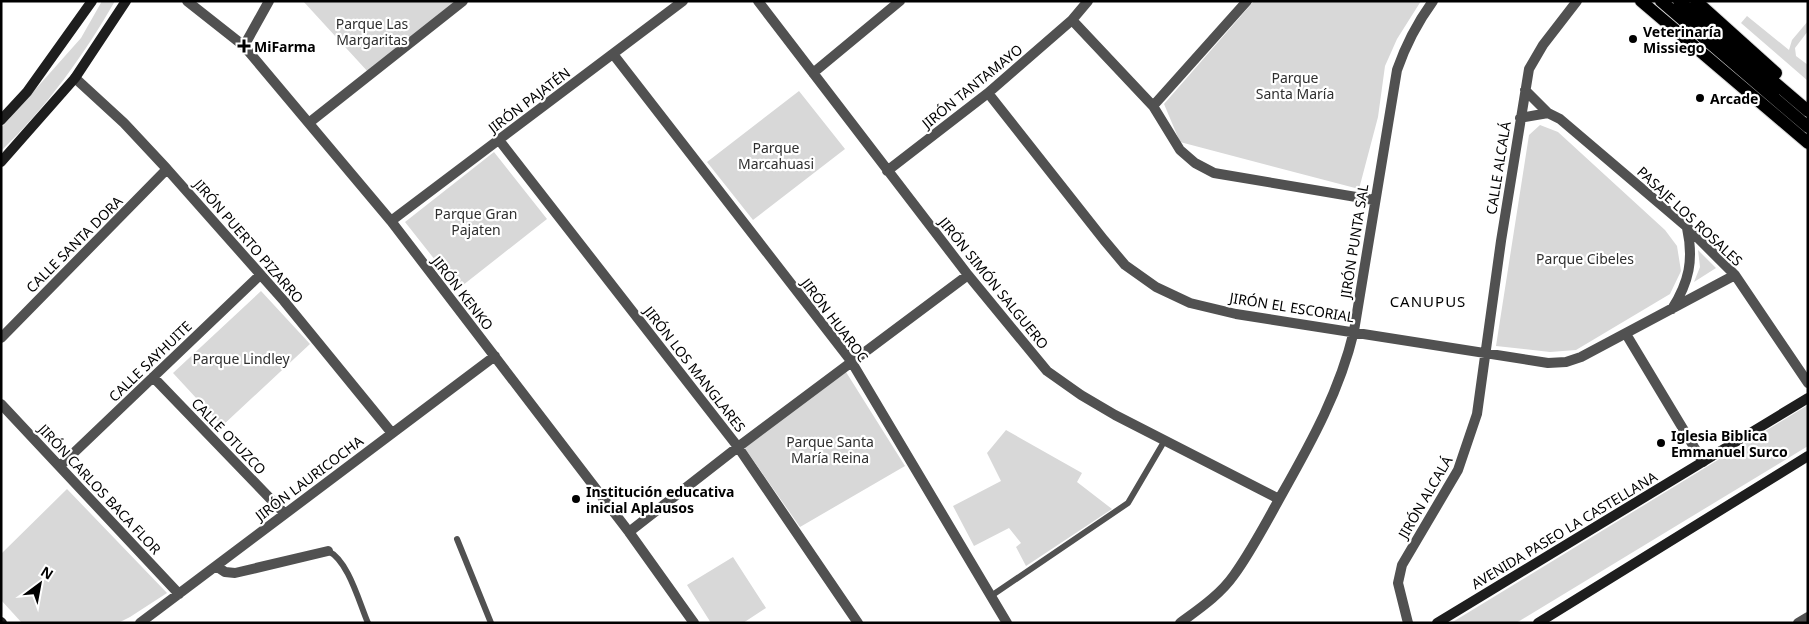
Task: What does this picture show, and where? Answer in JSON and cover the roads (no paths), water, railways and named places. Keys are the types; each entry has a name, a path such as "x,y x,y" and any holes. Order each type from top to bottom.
{"main road":[{"path":"1,120 28,92 92,1"},
{"path":"1,162 74,78 126,1"},
{"path":"1641,1 1808,143"},
{"path":"1661,1 1808,127"},
{"path":"1679,1 1808,111"},
{"path":"1696,1 1808,101"},
{"name":"AVENIDA PASEO LA CASTELLANA","path":"1437,623 1808,398"},
{"path":"1538,623 1808,456"}],"street":[{"name":"JIRÓN KENKO","path":"186,1 244,46 310,122 391,221 629,532 694,623"},
{"path":"244,46 269,1"},
{"path":"310,122 463,1"},
{"name":"JIRÓN PAJATÉN","path":"391,221 683,1"},
{"name":"JIRÓN SIMÓN SALGUERO","path":"758,1 968,275 1047,371 1081,395 1279,499"},
{"path":"813,73 900,1"},
{"name":"JIRÓN TANTAMAYO","path":"887,170 988,94 1072,20 1088,1"},
{"path":"1153,106 1247,1"},
{"name":"JIRÓN PUNTA SAL","path":"1180,623 1205,605 1233,576 1279,499 1331,401 1345,366 1354,331 1374,200 1397,70 1414,29 1433,1"},
{"name":"CALLE ALCALÁ","path":"1484,353 1520,118 1530,69 1543,45 1577,1"},
{"path":"1072,20 1153,106 1180,150 1195,163 1214,173 1374,200"},
{"name":"JIRÓN HUAROC","path":"613,54 851,361 1007,623"},
{"name":"JIRÓN PUERTO PIZARRO","path":"74,78 124,123 167,169 392,432"},
{"name":"PASAJE LOS ROSALES","path":"1525,90 1548,113 1560,119 1687,227 1735,275 1808,383"},
{"name":"JIRÓN EL ESCORIAL","path":"988,94 1125,265 1156,287 1190,303 1236,314 1354,331 1548,363 1566,362 1582,357 1735,275"},
{"path":"1520,118 1548,113"},
{"name":"JIRÓN LOS MANGLARES","path":"499,140 738,447 858,623"},
{"name":"CALLE SANTA DORA","path":"1,338 167,169"},
{"path":"1670,311 1685,286 1690,269 1690,245 1687,227"},
{"path":"629,532 851,361 968,275"},
{"name":"CALLE SAYHUITE","path":"60,466 260,276"},
{"path":"1626,334 1703,462"},
{"name":"JIRÓN ALCALÁ","path":"1408,623 1398,583 1402,565 1454,476 1469,441 1477,414 1484,353"},
{"name":"JIRÓN LAURICOCHA","path":"140,623 494,356"},
{"name":"CALLE OTUZCO","path":"153,377 285,514"},
{"name":"JIRÓN CARLOS BACA FLOR","path":"1,404 179,594"},
{"path":"216,566 225,572 235,572 328,551"},
{"path":"1798,623 1808,617"}],"lane":[{"path":"991,596 1128,503 1165,440"},
{"path":"456,539 492,623"},
{"path":"328,551 337,555 344,565 368,623"}],"place":[{"name":"Veterinaría Missiego","path":"1633,39"},
{"name":"MiFarma","path":"244,46"},
{"name":"Arcade","path":"1700,98"},
{"name":"Iglesia Biblica Emmanuel Surco","path":"1661,443"},
{"name":"Institución educativa inicial Aplausos","path":"576,499"}],"district":[{"name":"CANUPUS","path":"1428,301"}],"park label":[{"name":"Parque Las Margaritas","path":"372,32"},
{"name":"Parque Santa María","path":"1295,86"},
{"name":"Parque Marcahuasi","path":"776,156"},
{"name":"Parque Gran Pajaten","path":"476,222"},
{"name":"Parque Cibeles","path":"1585,258"},
{"name":"Parque Lindley","path":"241,358"},
{"name":"Parque Santa María Reina","path":"830,450"}]}
